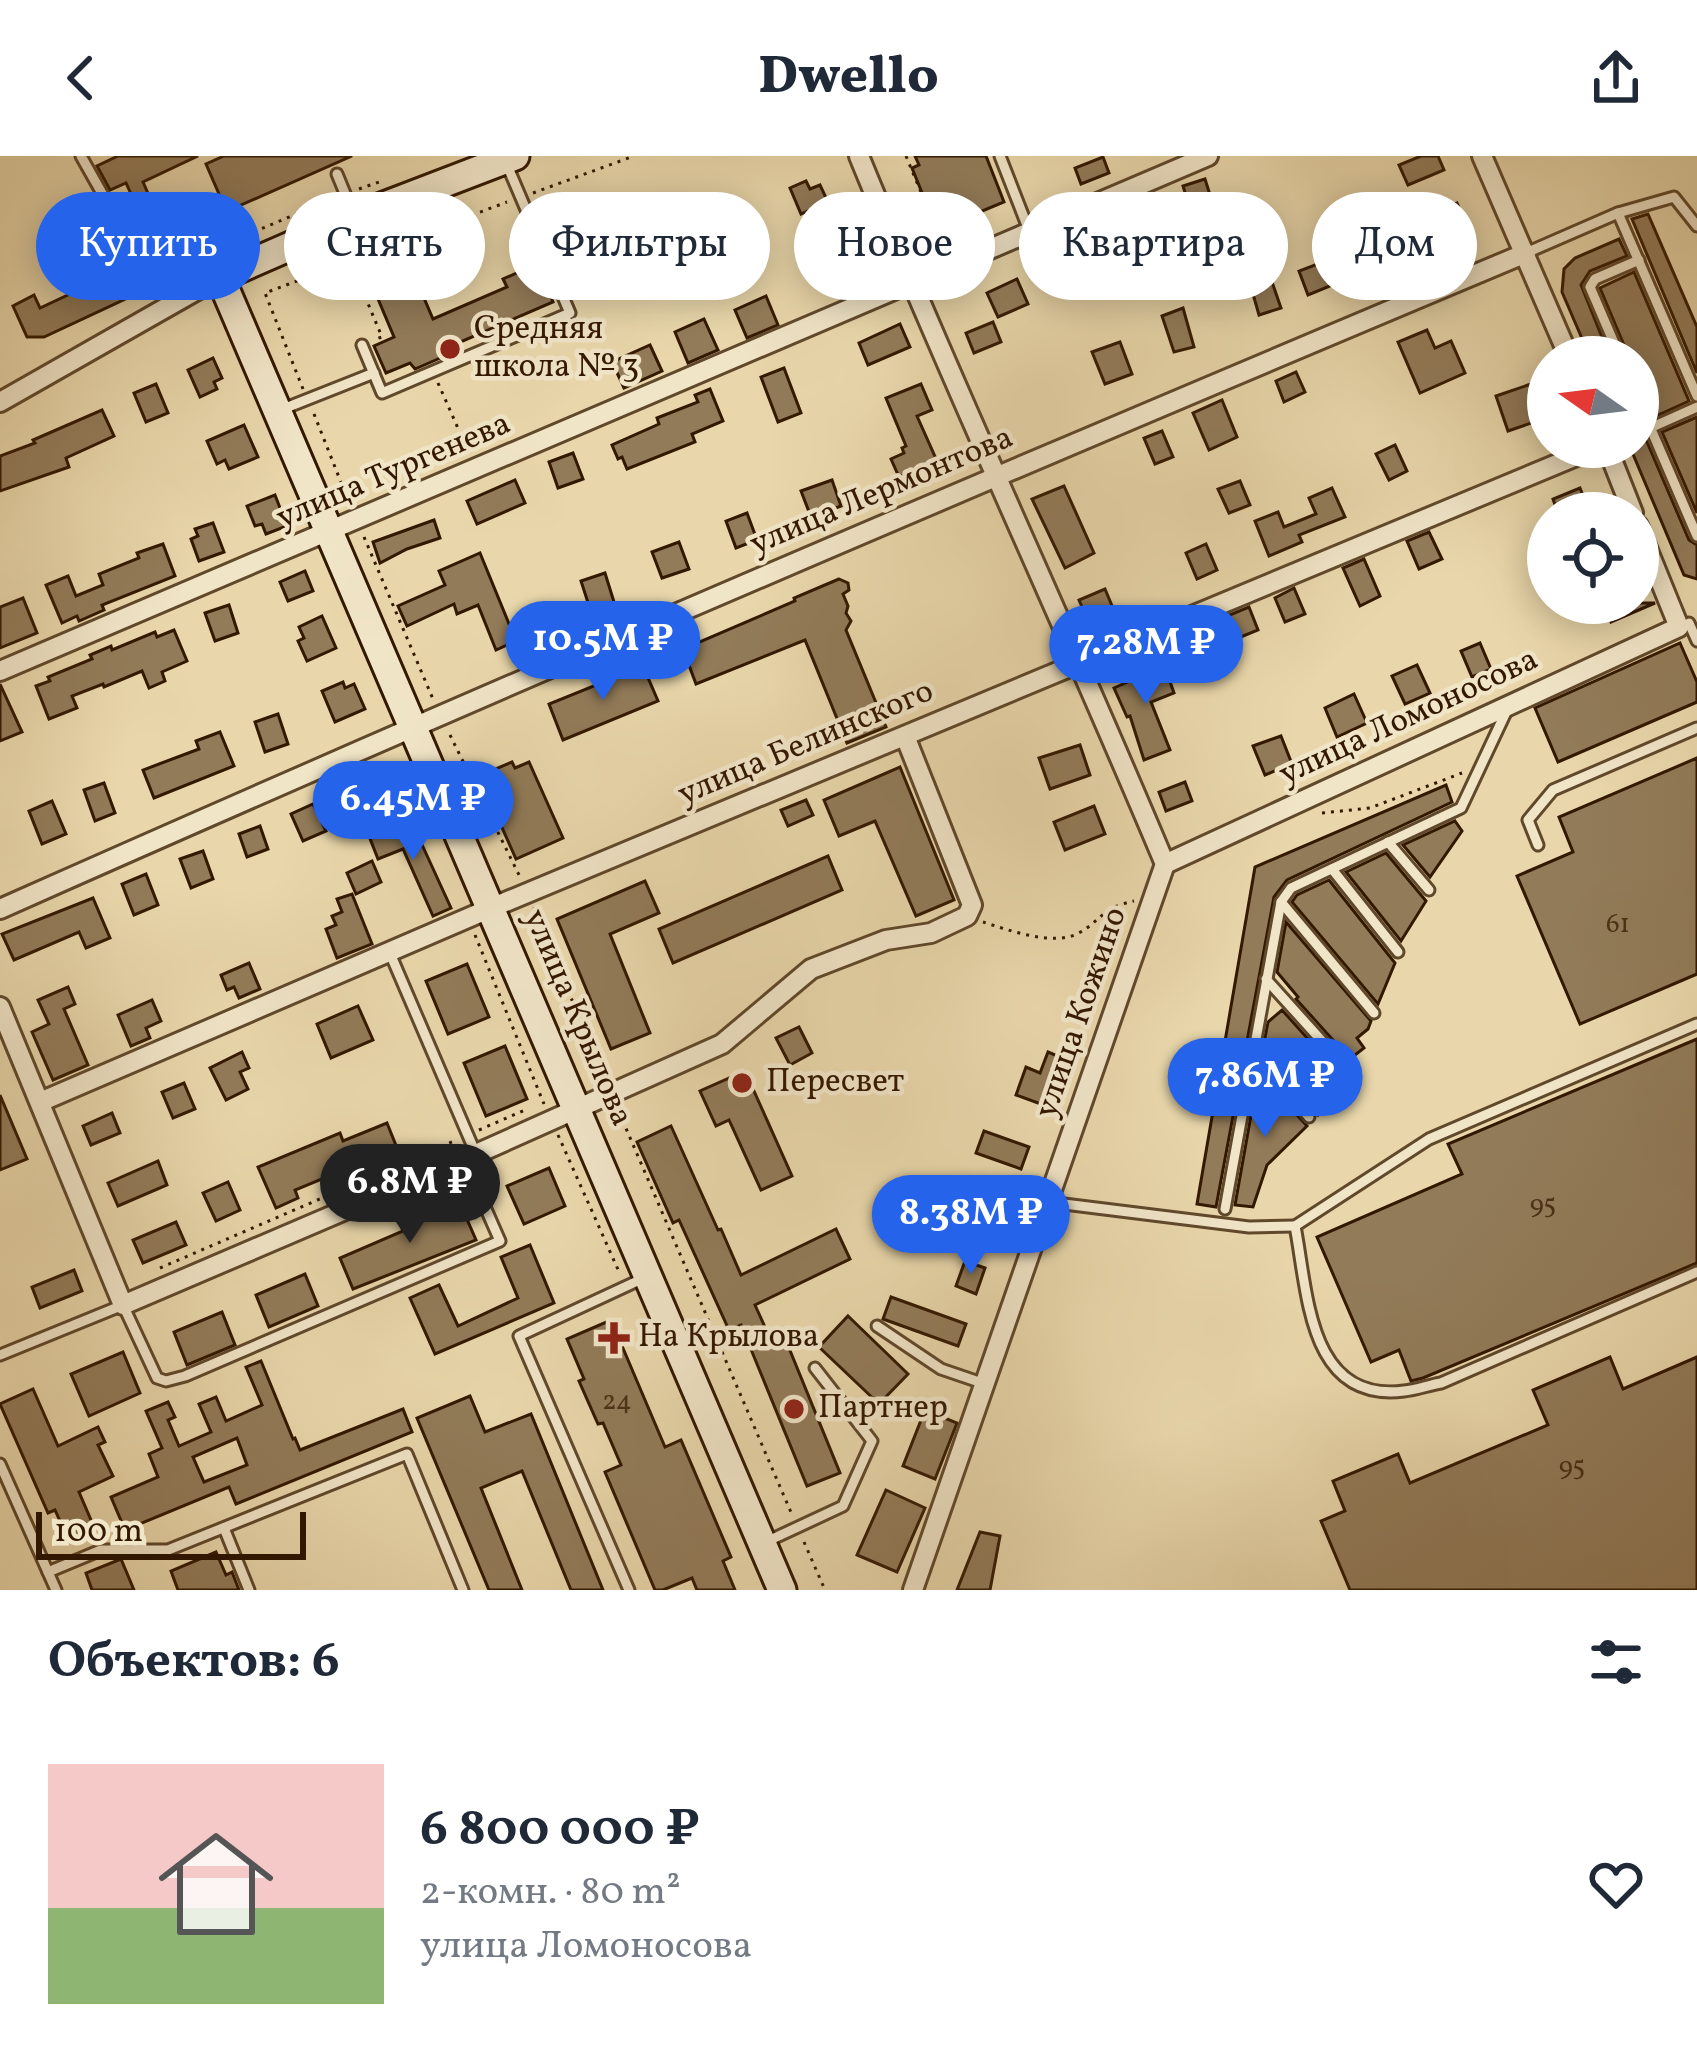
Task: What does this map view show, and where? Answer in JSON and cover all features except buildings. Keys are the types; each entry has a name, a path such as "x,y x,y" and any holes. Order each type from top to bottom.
{"main road":[{"path":"394,192 493,161"},
{"name":"улица Крылова","path":"230,300 782,1590"}],"street":[{"path":"860,156 874,192"},
{"name":"улица Тургенева","path":"1124,192 1208,156"},
{"path":"1482,156 1560,336"},
{"name":"улица Лермонтова","path":"0,909 412,726 1526,253"},
{"path":"0,402 180,300"},
{"name":"улица Тургенева","path":"0,671 874,300"},
{"path":"918,300 1165,864"},
{"name":"улица Белинского","path":"40,1102 528,892 1551,468"},
{"path":"1659,567 1688,623"},
{"name":"улица Ломоносова","path":"1165,864 1688,623"},
{"path":"0,1007 123,1305 722,1044 811,969 886,940 931,933 967,916 972,904 905,736"},
{"name":"улица Кожино","path":"913,1590 1165,864"}],"lane":[{"path":"81,156 101,192"},
{"path":"1000,156 1019,204"},
{"path":"493,161 517,192"},
{"path":"337,174 344,192"},
{"path":"1526,253 1618,213 1674,197 1697,226"},
{"path":"1618,213 1697,396"},
{"path":"1611,336 1590,287 1594,279 1639,260"},
{"path":"362,345 382,393 570,313 565,300"},
{"path":"278,411 374,373"},
{"path":"1659,424 1697,407"},
{"path":"1659,447 1697,536"},
{"path":"1688,623 1697,641"},
{"path":"1225,1209 1281,902 1292,888 1461,808 1510,705"},
{"path":"1538,845 1528,820 1553,790 1697,728"},
{"path":"1388,842 1429,890"},
{"path":"1332,868 1398,952"},
{"path":"1281,902 1374,1013"},
{"path":"0,1355 123,1305 157,1378 166,1381 500,1241 389,952"},
{"path":"1266,980 1348,1070"},
{"path":"1048,1202 1249,1227 1295,1226 1429,1138 1697,1024"},
{"path":"1254,1053 1309,1117"},
{"path":"1295,1226 1315,1333 1332,1367 1346,1381 1368,1390 1402,1392 1441,1383 1697,1272"},
{"path":"629,1590 519,1336 650,1275"},
{"path":"877,1326 941,1369 985,1384"},
{"path":"763,1544 843,1506 872,1441 814,1368"},
{"path":"48,1572 101,1550 168,1550 407,1454 463,1590"},
{"path":"0,1464 56,1590"},
{"path":"224,1528 249,1590"}],"path":[{"path":"535,192 634,156"},
{"path":"906,156 921,192"},
{"path":"370,192 390,178"},
{"path":"284,286 265,293 356,520 440,715 528,892 610,1094 825,1590"},
{"path":"362,345 382,337 366,300"},
{"path":"438,382 476,470"},
{"path":"1310,814 1370,808 1480,766"},
{"path":"967,916 1026,937 1074,936 1112,905 1154,897"},
{"path":"479,1130 522,1112"},
{"path":"159,1268 458,1139"}],"place":[{"name":"Средняя школа № 3","path":"450,349"},
{"name":"Пересвет","path":"742,1083"},
{"name":"На Крылова","path":"614,1338"},
{"name":"Партнер","path":"794,1409"}]}
